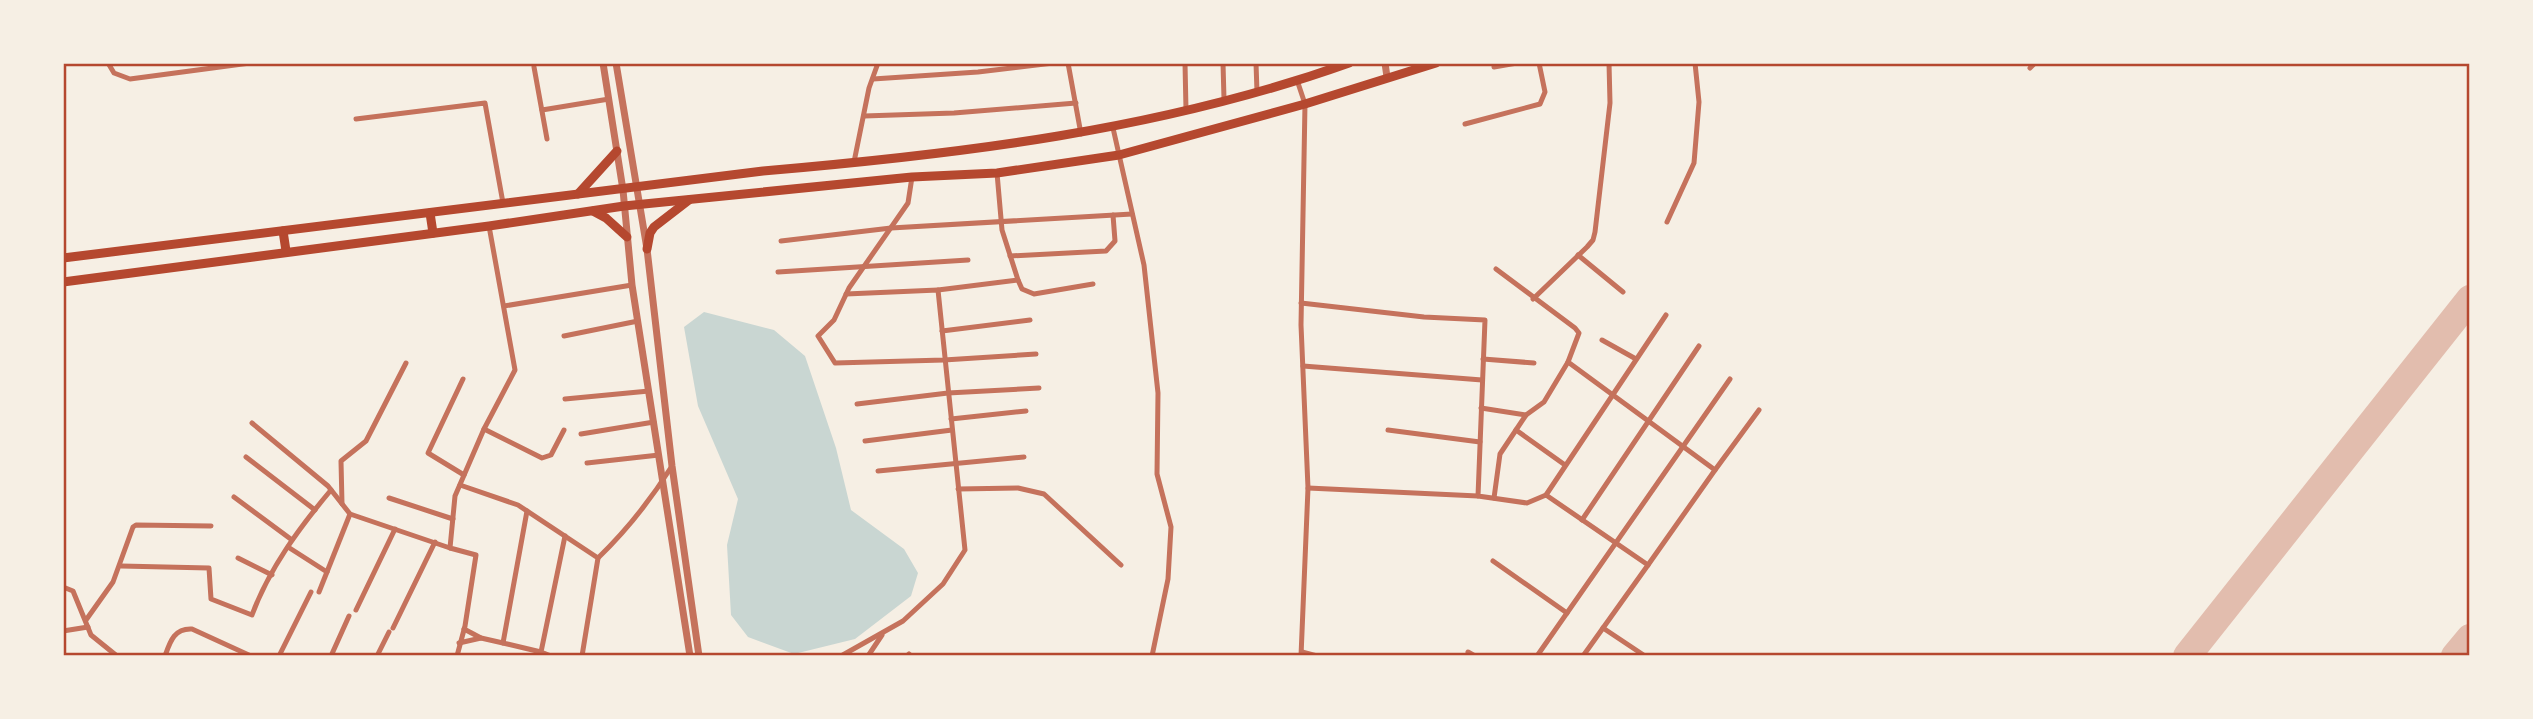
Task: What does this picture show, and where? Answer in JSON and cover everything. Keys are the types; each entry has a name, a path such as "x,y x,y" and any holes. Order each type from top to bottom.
{"main road":[{"path":"63,258 1082,134 1257,92 1349,63"},
{"path":"63,282 624,206 912,177 997,173 1119,155 1305,104 1387,77 1404,67 1436,63"},
{"path":"578,194 617,151"},
{"path":"648,249 650,233 654,227 690,199"},
{"path":"592,211 606,218 627,237"},
{"path":"429,212 433,233"},
{"path":"283,231 286,251"}],"street":[{"path":"108,63 114,73 121,78 130,79 250,63"},
{"path":"603,63 617,151 632,285 690,656"},
{"path":"616,63 648,249 672,466 699,656"},
{"path":"854,163 878,63"},
{"path":"873,79 978,72 1053,63"},
{"path":"1068,63 1082,134"},
{"path":"1185,63 1186,110"},
{"path":"1223,63 1224,99"},
{"path":"1256,63 1257,92"},
{"path":"1385,63 1387,77"},
{"path":"1494,68 1517,63"},
{"path":"1465,124 1540,104 1545,92 1539,63"},
{"path":"1533,299 1593,240 1610,103 1609,63"},
{"path":"1667,222 1694,163 1699,102 1695,63"},
{"path":"534,67 547,139"},
{"path":"1297,80 1305,104 1301,303 1308,488 1301,654 1317,656"},
{"path":"542,110 609,99"},
{"path":"356,119 485,103 503,204"},
{"path":"864,116 954,113 1076,103"},
{"path":"1113,128 1144,265 1158,393 1157,474 1171,527 1168,579 1152,656"},
{"path":"997,173 1002,230 1022,289 1034,293 1093,284"},
{"path":"912,177 908,203 846,294 834,320 818,336 835,363 1036,354"},
{"path":"781,241 891,228 1132,214"},
{"path":"1010,256 1106,251 1115,241 1112,215"},
{"path":"450,548 455,496 484,429 515,370 489,226"},
{"path":"1578,255 1623,292"},
{"path":"778,272 968,260"},
{"path":"1494,498 1500,454 1526,415 1544,402 1568,362 1579,333 1496,269"},
{"path":"846,294 938,290 1018,280"},
{"path":"504,306 632,285"},
{"path":"841,656 903,621 943,584 965,550 938,290"},
{"path":"1301,303 1424,317 1485,320 1478,496"},
{"path":"1308,488 1478,496 1527,503 1546,495 1665,315"},
{"path":"942,331 1030,320"},
{"path":"564,336 638,321"},
{"path":"1602,340 1636,359"},
{"path":"1582,520 1699,346"},
{"path":"1483,359 1534,363"},
{"path":"1568,362 1715,470"},
{"path":"342,505 341,461 366,441 406,363"},
{"path":"1303,366 1482,380"},
{"path":"463,379 428,453 464,475"},
{"path":"1537,656 1730,379"},
{"path":"857,404 948,393 1039,388"},
{"path":"565,399 649,391"},
{"path":"1481,408 1526,415"},
{"path":"1583,656 1759,410"},
{"path":"951,419 1026,411"},
{"path":"581,434 654,422"},
{"path":"252,423 331,490 350,514 476,555 457,656"},
{"path":"484,429 542,458 551,455 564,430"},
{"path":"865,441 952,430"},
{"path":"1388,430 1480,442"},
{"path":"1516,430 1565,465"},
{"path":"587,463 659,455"},
{"path":"246,457 315,510"},
{"path":"878,471 1024,457"},
{"path":"582,656 598,558 650,502 672,466"},
{"path":"460,485 518,505 598,558"},
{"path":"958,489 1018,488 1044,494 1121,565"},
{"path":"121,566 209,568 212,599 252,615 259,595 292,540 331,490"},
{"path":"1546,495 1648,565"},
{"path":"234,497 292,540"},
{"path":"389,498 453,519"},
{"path":"503,643 527,511"},
{"path":"318,592 350,514"},
{"path":"63,631 87,624 121,566 129,535 136,525 211,526"},
{"path":"356,610 396,529"},
{"path":"541,652 565,536"},
{"path":"377,656 435,542"},
{"path":"288,547 327,572"},
{"path":"238,558 272,575"},
{"path":"1493,561 1567,612"},
{"path":"63,587 73,592 91,635 117,656"},
{"path":"279,656 311,592"},
{"path":"331,656 349,616"},
{"path":"1602,628 1645,656"},
{"path":"165,656 171,639 186,629 192,629 251,656"},
{"path":"464,629 481,638 551,656"},
{"path":"868,656 884,632"},
{"path":"459,643 481,638"},
{"path":"1468,652 1475,656"}],"shaded area":[{"path":"704,312 774,330 805,356 836,448 851,510 904,549 918,573 911,596 855,639 794,654 748,637 731,615 727,545 738,499 698,406 684,327"}],"taxiway":[{"path":"2187,656 2470,299"},
{"path":"2455,656 2470,638"}]}
